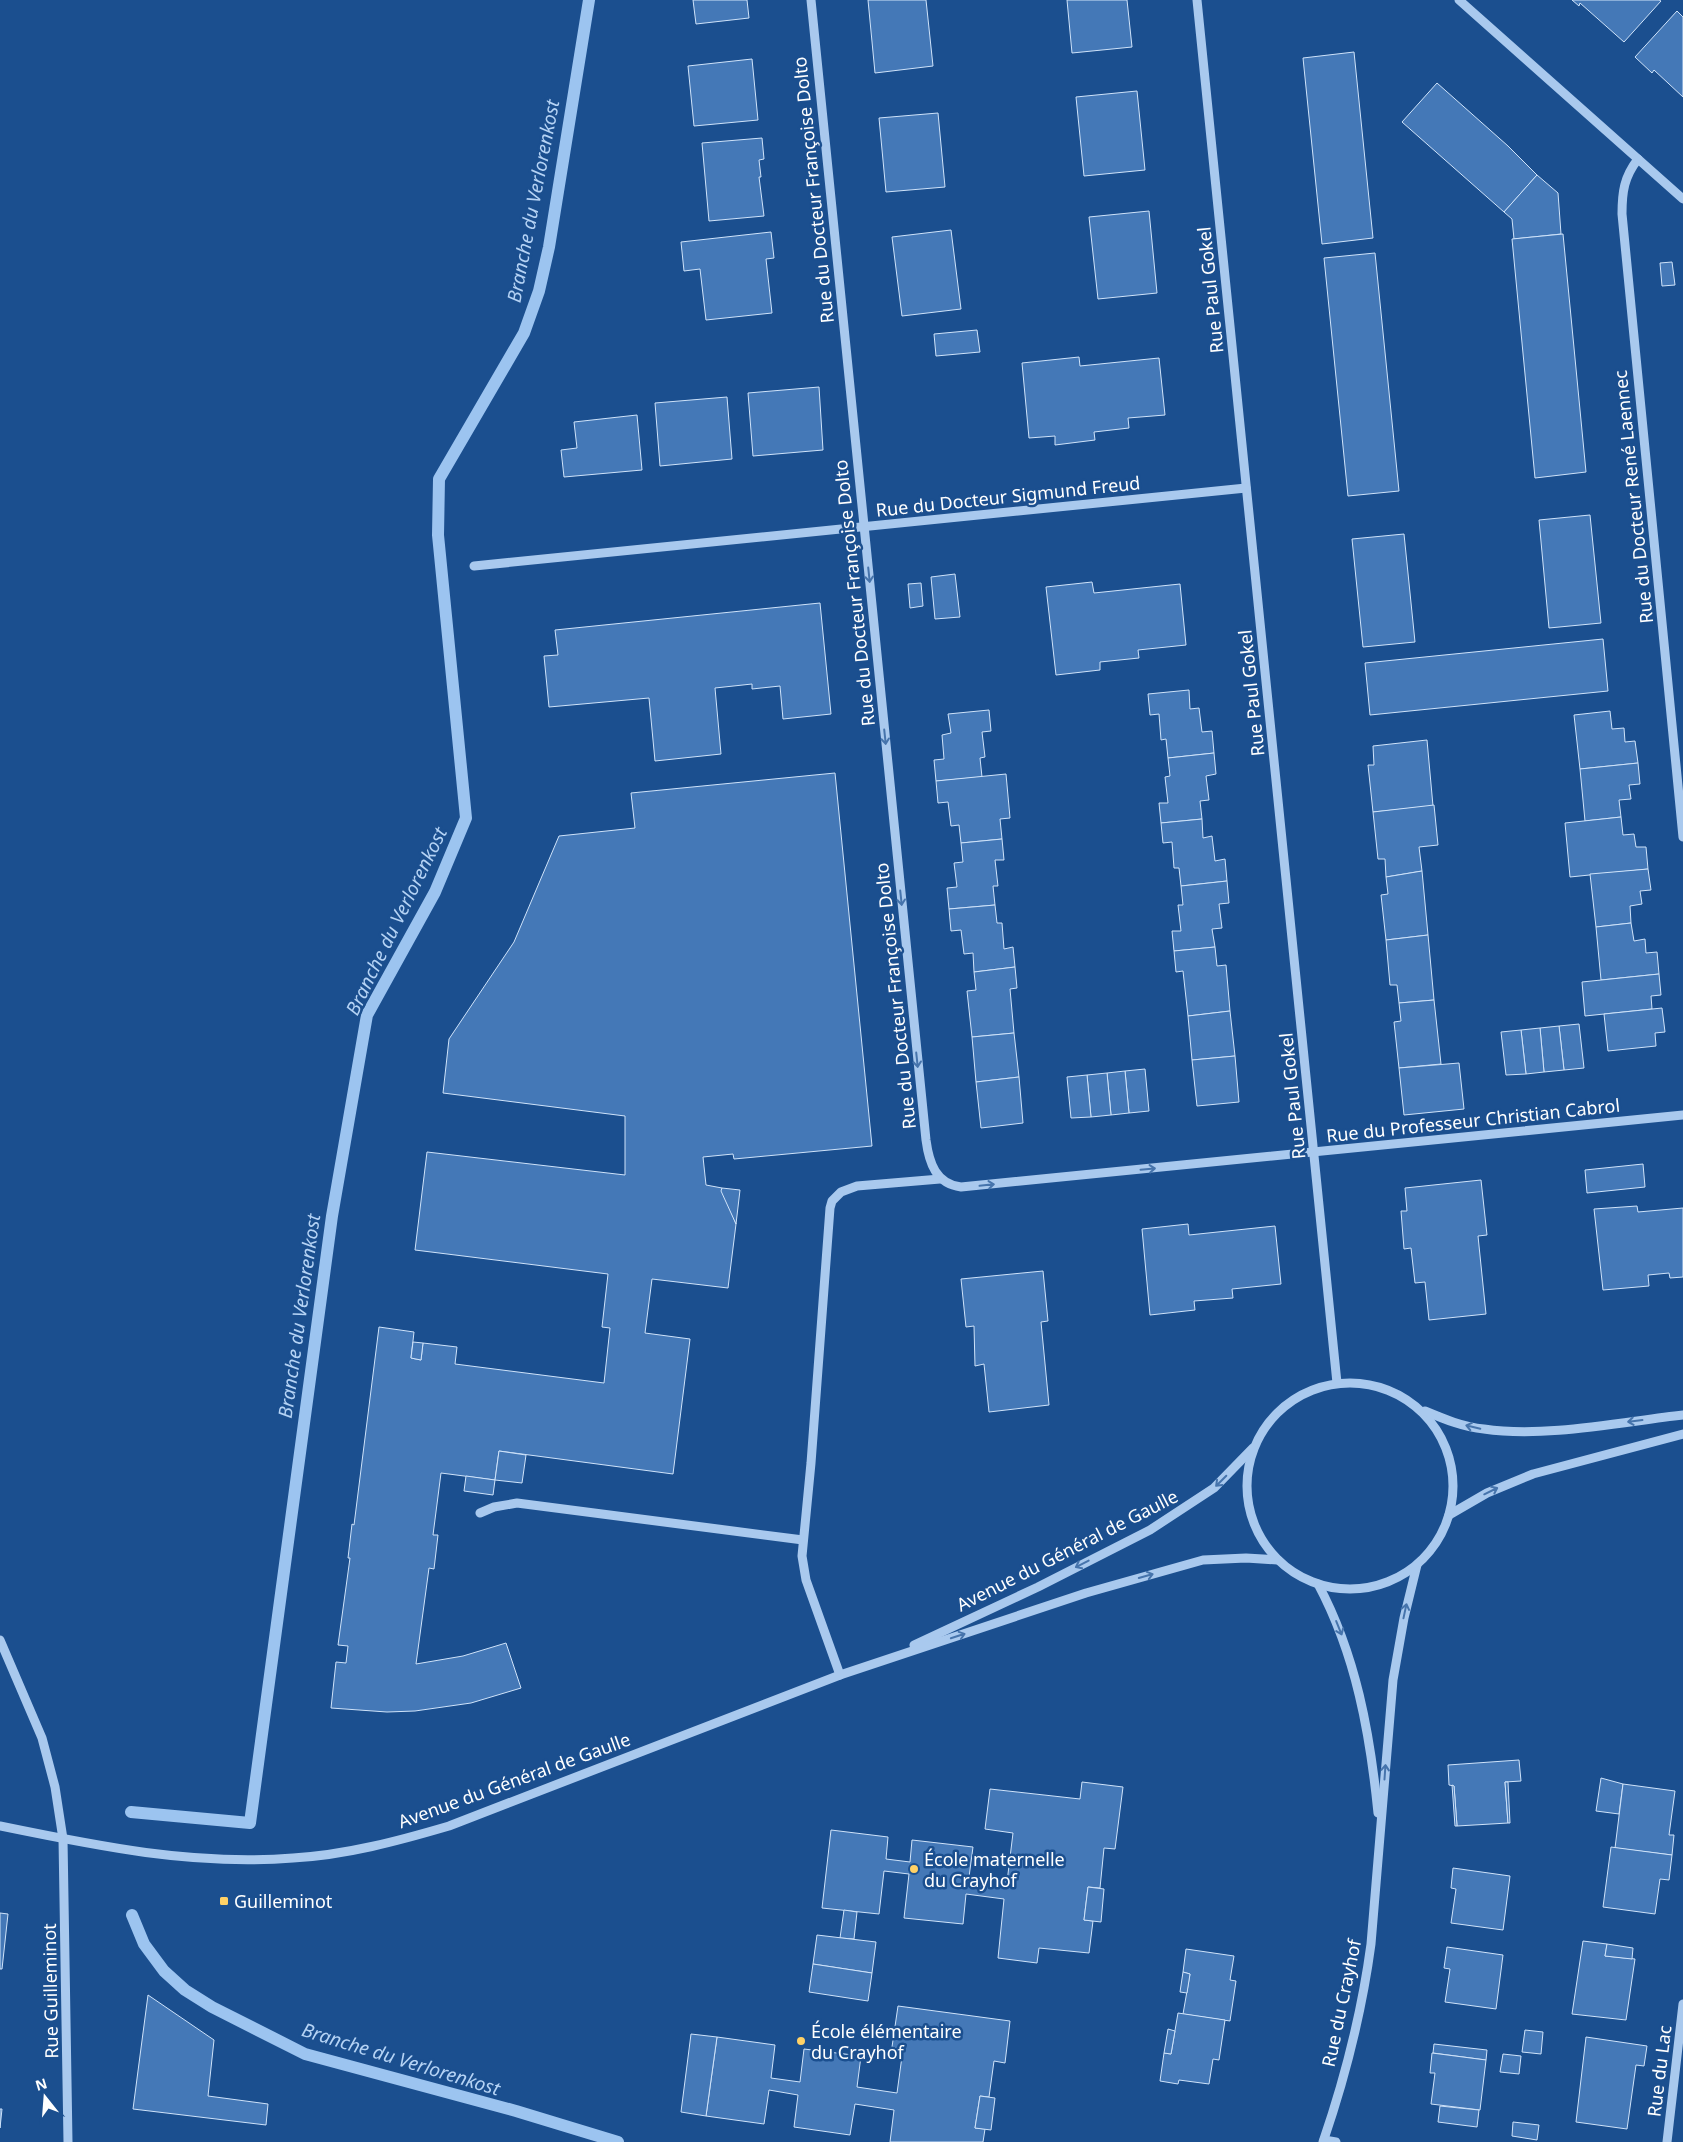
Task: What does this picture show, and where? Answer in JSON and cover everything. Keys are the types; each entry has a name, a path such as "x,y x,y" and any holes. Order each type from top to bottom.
{"street":[{"name":"Rue du Docteur Françoise Dolto","path":"810,0 926,1140 931,1163 940,1179"},
{"name":"Rue Paul Gokel","path":"1197,0 1337,1383"},
{"path":"1459,0 1683,199"},
{"name":"Rue du Docteur René Laennec","path":"1638,159 1629,170 1623,183 1622,214 1683,837"},
{"name":"Rue du Docteur Sigmund Freud","path":"474,566 1246,488"},
{"name":"Rue du Professeur Christian Cabrol","path":"940,1179 946,1184 961,1187 1683,1115"},
{"path":"840,1676 802,1567 832,1201 841,1192 857,1186 940,1179"},
{"path":"1420,1409 1441,1435 1450,1458 1454,1491 1449,1515 1439,1539 1417,1565 1397,1578 1374,1586 1342,1589 1318,1584 1296,1574 1278,1560 1259,1534 1248,1503 1247,1478 1254,1446 1266,1426 1281,1408 1307,1391 1337,1383 1361,1382 1386,1388 1401,1395 1420,1409 1447,1421 1481,1429 1524,1432 1595,1426 1683,1415"},
{"path":"1449,1515 1487,1493 1532,1474 1683,1434"},
{"name":"Avenue du Général de Gaulle","path":"878,1662 1015,1598 1150,1530 1214,1488 1254,1446"},
{"path":"480,1513 494,1507 518,1503 803,1540"},
{"name":"Avenue du Général de Gaulle","path":"0,1826 147,1853 224,1860 295,1858 391,1843 449,1826 878,1662 1086,1593 1186,1564 1218,1559 1278,1560"},
{"name":"Rue du Crayhof","path":"1324,2141 1351,2046 1366,1981 1393,1680 1406,1608 1417,1565"},
{"name":"Rue du Crayhof","path":"1318,1584 1342,1637 1356,1678 1371,1753 1380,1838"},
{"name":"Rue Guilleminot","path":"0,1640 42,1738 55,1787 64,1839 68,2142"},
{"name":"Rue du Lac","path":"1667,2142 1683,2004"},
{"path":"1324,2141 1336,2142"}],"building":[{"path":"693,0 747,0 749,18 696,24"},
{"path":"868,0 926,0 933,66 875,73"},
{"path":"1067,0 1127,0 1132,47 1072,53"},
{"path":"1572,0 1661,1 1624,42 1580,3 1579,6"},
{"path":"1677,11 1683,17 1683,97 1654,70 1652,73 1635,57"},
{"path":"1354,52 1373,238 1322,244 1303,58"},
{"path":"752,59 758,120 694,126 688,66"},
{"path":"1437,83 1508,146 1537,175 1504,212 1402,122"},
{"path":"1137,91 1145,170 1084,176 1076,97"},
{"path":"938,113 945,187 886,192 879,118"},
{"path":"762,138 764,159 759,160 761,177 759,177 764,216 709,221 702,143"},
{"path":"1537,175 1558,193 1561,234 1514,239 1512,219 1504,212"},
{"path":"1149,211 1157,293 1098,299 1089,217"},
{"path":"951,230 961,309 902,316 892,237"},
{"path":"771,232 774,258 766,259 772,313 706,320 700,269 684,271 681,242"},
{"path":"1563,234 1586,472 1535,478 1512,239"},
{"path":"1375,253 1399,491 1348,496 1324,258"},
{"path":"1672,262 1675,285 1662,286 1660,263"},
{"path":"977,330 980,352 936,356 934,334"},
{"path":"1079,357 1080,366 1159,358 1165,415 1128,418 1129,428 1094,432 1095,440 1055,445 1055,436 1029,438 1022,363"},
{"path":"819,387 823,450 753,456 748,393"},
{"path":"727,397 732,459 660,466 655,403"},
{"path":"637,415 642,470 564,477 561,450 577,448 574,422"},
{"path":"1590,515 1601,623 1549,628 1539,520"},
{"path":"1404,534 1415,642 1363,647 1352,539"},
{"path":"955,574 960,617 935,619 931,577"},
{"path":"1092,582 1094,593 1180,584 1186,645 1138,650 1139,658 1100,662 1100,670 1056,675 1046,587"},
{"path":"921,583 923,606 910,608 908,584"},
{"path":"820,603 831,714 783,719 780,686 752,689 752,684 715,688 721,754 655,761 649,698 549,707 544,656 558,655 555,630"},
{"path":"1603,639 1608,691 1370,715 1365,663"},
{"path":"1189,690 1190,709 1199,708 1202,732 1212,731 1214,753 1168,758 1166,739 1161,740 1159,714 1150,715 1148,694"},
{"path":"989,710 991,731 982,732 985,757 980,758 982,777 936,781 934,760 944,759 942,735 951,733 948,714"},
{"path":"1610,711 1612,729 1624,728 1625,742 1635,741 1638,763 1580,769 1574,715"},
{"path":"1427,740 1433,806 1373,812 1368,765 1374,765 1373,746"},
{"path":"1214,753 1216,774 1206,776 1209,800 1200,801 1202,819 1161,823 1159,803 1168,803 1165,777 1170,776 1168,758"},
{"path":"1638,763 1640,784 1629,785 1631,799 1619,800 1621,817 1585,821 1580,769"},
{"path":"835,773 872,1146 734,1159 733,1154 703,1157 706,1185 722,1188 736,1224 728,1288 652,1279 645,1333 690,1339 673,1474 499,1451 495,1480 441,1473 433,1535 438,1535 434,1569 429,1568 416,1664 463,1656 506,1643 521,1688 471,1703 415,1711 387,1712 331,1708 336,1662 346,1663 348,1646 338,1645 350,1558 348,1558 352,1524 354,1525 379,1327 414,1332 411,1358 421,1360 423,1343 457,1347 455,1364 604,1383 610,1328 602,1327 608,1274 415,1250 427,1152 625,1175 625,1116 443,1093 449,1039 514,942 559,836 635,828 631,793"},
{"path":"1006,774 1010,818 1000,819 1002,839 961,843 959,825 951,826 948,802 938,803 936,781"},
{"path":"1434,805 1438,845 1419,847 1422,871 1386,877 1385,859 1378,859 1373,812"},
{"path":"1621,817 1623,835 1634,834 1636,847 1646,847 1648,869 1570,877 1565,823"},
{"path":"1202,819 1203,838 1212,836 1215,861 1225,859 1227,881 1181,886 1179,868 1174,868 1172,842 1163,843 1161,823"},
{"path":"1002,839 1004,860 995,860 998,886 993,886 995,905 949,909 947,888 957,887 954,863 963,862 961,843"},
{"path":"1648,869 1651,890 1640,891 1642,904 1630,906 1631,923 1596,927 1590,874"},
{"path":"1422,871 1428,935 1386,940 1381,895 1388,894 1386,877"},
{"path":"1227,881 1229,903 1219,904 1222,928 1212,929 1215,947 1174,951 1172,931 1181,931 1178,905 1183,905 1181,886"},
{"path":"995,905 997,923 1002,923 1004,949 1013,947 1015,967 974,972 973,953 964,954 961,930 951,931 949,909"},
{"path":"1631,923 1634,941 1645,939 1646,953 1657,952 1659,974 1601,980 1596,927"},
{"path":"1428,935 1434,1000 1399,1003 1397,985 1390,985 1386,940"},
{"path":"1215,947 1217,966 1226,965 1230,1011 1188,1016 1183,971 1176,972 1174,951"},
{"path":"1015,967 1017,988 1010,989 1014,1033 972,1037 967,991 976,990 974,972"},
{"path":"1659,974 1661,995 1651,996 1652,1009 1585,1016 1582,982"},
{"path":"1434,1000 1441,1064 1399,1068 1394,1022 1401,1021 1399,1003"},
{"path":"1662,1008 1665,1032 1655,1033 1656,1046 1608,1051 1604,1014"},
{"path":"1230,1011 1235,1056 1192,1060 1188,1016"},
{"path":"1579,1024 1584,1068 1564,1070 1559,1026"},
{"path":"1559,1026 1564,1070 1544,1072 1540,1028"},
{"path":"1540,1028 1544,1072 1526,1074 1521,1030"},
{"path":"1521,1030 1526,1074 1506,1075 1501,1032"},
{"path":"1014,1033 1019,1077 976,1082 972,1037"},
{"path":"1235,1056 1239,1102 1197,1106 1192,1060"},
{"path":"1459,1063 1464,1109 1404,1115 1399,1068"},
{"path":"1145,1069 1149,1111 1129,1113 1125,1071"},
{"path":"1125,1071 1129,1113 1111,1115 1107,1073"},
{"path":"1107,1073 1111,1115 1091,1117 1087,1075"},
{"path":"1087,1075 1091,1117 1071,1118 1067,1077"},
{"path":"1019,1077 1023,1123 981,1128 976,1082"},
{"path":"1643,1164 1645,1187 1587,1193 1585,1170"},
{"path":"1481,1180 1487,1235 1478,1236 1486,1314 1429,1320 1425,1282 1415,1283 1411,1248 1404,1249 1401,1211 1407,1211 1405,1188"},
{"path":"722,1188 740,1190 736,1224 721,1191"},
{"path":"1637,1206 1638,1212 1683,1208 1683,1277 1670,1278 1669,1273 1648,1275 1649,1286 1603,1290 1594,1209"},
{"path":"1188,1224 1189,1235 1275,1226 1281,1284 1232,1289 1233,1298 1194,1301 1195,1310 1150,1315 1142,1229"},
{"path":"1043,1271 1048,1321 1041,1322 1049,1405 989,1412 984,1364 975,1366 974,1326 966,1327 961,1279"},
{"path":"413,1342 423,1343 421,1360 411,1358"},
{"path":"499,1451 526,1455 522,1483 495,1480"},
{"path":"466,1476 495,1480 493,1495 464,1491"},
{"path":"1519,1760 1521,1781 1505,1782 1508,1823 1457,1826 1454,1786 1449,1785 1448,1765"},
{"path":"1601,1778 1623,1784 1619,1814 1596,1811"},
{"path":"1082,1782 1123,1787 1115,1849 1104,1848 1100,1888 1088,1887 1084,1920 1093,1921 1089,1953 1039,1948 1037,1963 998,1958 1004,1899 966,1894 963,1924 904,1918 909,1874 884,1871 879,1914 822,1908 831,1830 888,1837 886,1859 910,1862 912,1840 973,1847 969,1877 1007,1882 1013,1833 985,1829 990,1789 1080,1799"},
{"path":"1505,1782 1508,1782 1510,1823 1508,1823"},
{"path":"1623,1784 1675,1791 1669,1835 1674,1835 1672,1855 1615,1848"},
{"path":"1452,1785 1454,1786 1457,1826 1455,1826"},
{"path":"1611,1847 1672,1855 1669,1880 1660,1879 1655,1914 1603,1907"},
{"path":"1453,1868 1510,1876 1503,1930 1451,1923 1456,1889 1451,1888"},
{"path":"1088,1887 1104,1889 1101,1922 1084,1920"},
{"path":"844,1910 857,1912 854,1939 840,1938"},
{"path":"0,1913 8,1914 2,1969 0,1969"},
{"path":"817,1935 876,1942 872,1973 813,1964"},
{"path":"1583,1941 1607,1944 1605,1956 1635,1959 1626,2020 1572,2014"},
{"path":"1607,1944 1633,1948 1632,1959 1605,1956"},
{"path":"1447,1947 1503,1955 1496,2009 1445,2002 1450,1969 1444,1968"},
{"path":"1186,1949 1234,1956 1230,1980 1236,1981 1230,2021 1183,2014 1190,1974 1183,1972"},
{"path":"813,1964 872,1973 868,2001 809,1992"},
{"path":"1183,1972 1190,1974 1187,1993 1180,1992"},
{"path":"148,1995 214,2040 208,2096 268,2104 266,2125 133,2109"},
{"path":"898,2006 1010,2021 1005,2063 994,2061 989,2097 980,2096 975,2128 985,2129 983,2142 890,2142 894,2110 855,2104 850,2135 794,2127 798,2095 769,2090 764,2124 706,2116 717,2037 775,2045 771,2078 800,2082 804,2049 861,2056 857,2087 897,2093 903,2049 892,2047"},
{"path":"1178,2013 1225,2020 1219,2060 1213,2059 1209,2084 1179,2080 1178,2084 1160,2081 1164,2053 1171,2054"},
{"path":"1168,2029 1175,2031 1171,2054 1164,2053"},
{"path":"1525,2030 1543,2032 1541,2054 1522,2052"},
{"path":"691,2034 717,2037 706,2116 681,2112"},
{"path":"1586,2037 1647,2046 1644,2066 1636,2065 1627,2129 1576,2122"},
{"path":"1434,2044 1487,2050 1486,2060 1433,2053"},
{"path":"1432,2053 1486,2060 1480,2110 1431,2104 1435,2073 1430,2073"},
{"path":"1503,2054 1521,2056 1519,2074 1500,2072"},
{"path":"980,2096 995,2098 991,2130 975,2128"},
{"path":"1440,2106 1479,2110 1477,2127 1438,2122"},
{"path":"0,2109 2,2109 0,2128"},
{"path":"1513,2122 1539,2125 1537,2140 1512,2136"}],"waterway":[{"name":"Branche du Verlorenkost","path":"131,1812 250,1823 332,1216 367,1015 435,892 466,818 438,535 439,479 524,333 539,291 549,247 589,0"},
{"name":"Branche du Verlorenkost","path":"132,1915 144,1944 164,1971 185,1990 212,2007 305,2054 516,2111 618,2142"}],"place":[{"name":"École maternelle du Crayhof","path":"914,1869"},
{"name":"Guilleminot","path":"224,1901"},
{"name":"École élémentaire du Crayhof","path":"801,2041"}]}
